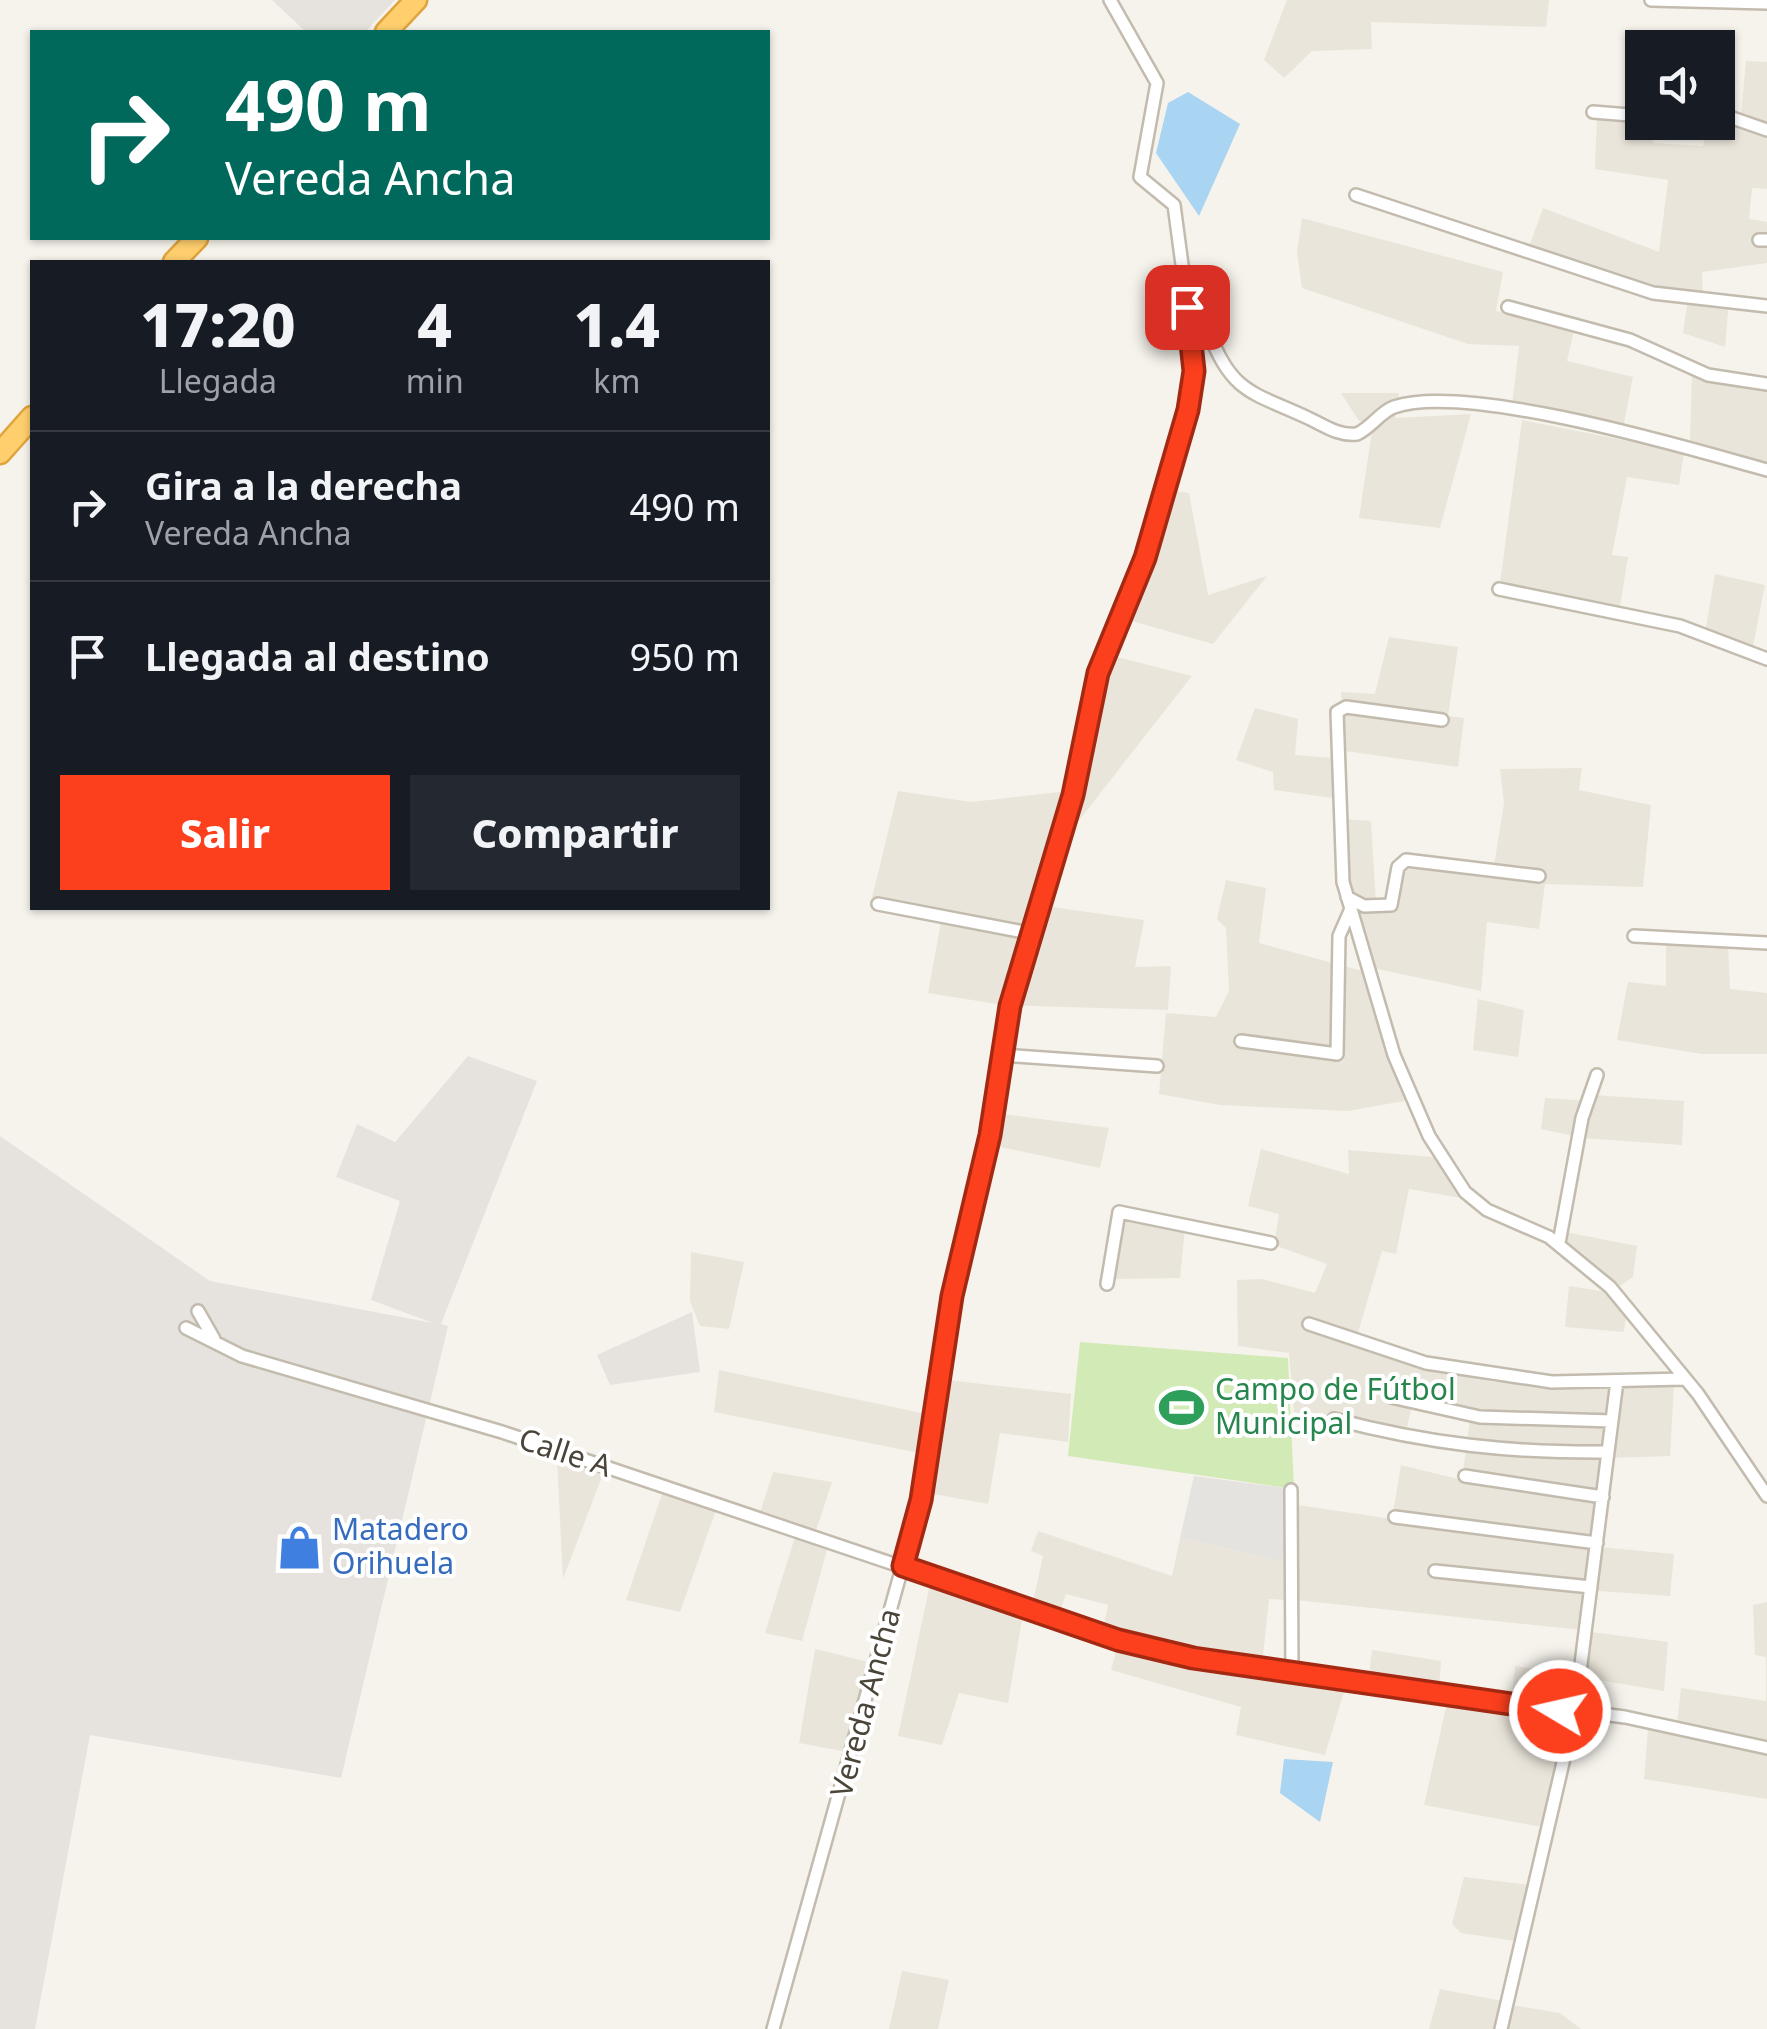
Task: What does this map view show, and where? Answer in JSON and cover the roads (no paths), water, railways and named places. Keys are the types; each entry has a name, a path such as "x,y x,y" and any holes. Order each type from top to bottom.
{"highway":[{"path":"388,30 416,0"},
{"path":"176,260 195,240"},
{"path":"0,453 30,419"}],"street":[{"name":"Vereda Ancha","path":"773,2029 921,1500 952,1296 990,1135 1028,932 1073,795 1098,673 1145,558 1174,465 1192,388 1192,337 1174,205 1140,177 1157,83 1110,0"},
{"path":"1650,0 1767,3"},
{"path":"1592,112 1625,115"},
{"path":"1735,119 1767,130"},
{"path":"1356,195 1653,293 1767,306"},
{"path":"1508,307 1630,340 1692,370 1767,384"},
{"path":"1192,337 1210,336 1224,369 1248,393 1338,433 1365,430 1386,410 1402,405 1470,402 1682,446 1767,470"},
{"path":"1499,589 1680,626 1767,660"},
{"path":"1442,720 1346,708 1337,712 1341,866 1348,904 1394,1055 1428,1136 1465,1192 1488,1210 1529,1225 1558,1243 1610,1287 1684,1379 1767,1496"},
{"path":"1348,904 1392,905 1398,867 1406,860 1462,863 1540,876"},
{"path":"878,904 1028,932"},
{"path":"1241,1040 1337,1054 1339,936 1348,904"},
{"path":"1634,936 1767,943"},
{"path":"1002,1055 1157,1066"},
{"path":"1558,1243 1582,1118 1597,1075"},
{"path":"1107,1284 1119,1212 1271,1243"},
{"path":"198,1310 205,1328 225,1349"},
{"path":"1309,1324 1426,1363 1552,1382 1684,1379"},
{"name":"Calle A","path":"186,1328 225,1349 502,1432 1126,1642 1292,1675 1625,1717 1767,1748"},
{"path":"1501,2029 1575,1711 1617,1381"},
{"path":"1391,1396 1480,1417 1612,1421"},
{"path":"1334,1419 1415,1440 1493,1450 1608,1452"},
{"path":"1465,1476 1602,1497"},
{"path":"1291,1490 1292,1675"},
{"path":"1395,1517 1597,1543"},
{"path":"1434,1571 1592,1587"}],"water":[{"path":"1188,92 1240,124 1199,216 1156,153 1168,103"},
{"path":"1284,1759 1333,1762 1320,1822 1280,1793"}],"place":[{"name":"Campo de Fútbol Municipal","path":"1182,1407"},
{"name":"Matadero Orihuela","path":"299,1547"}]}
